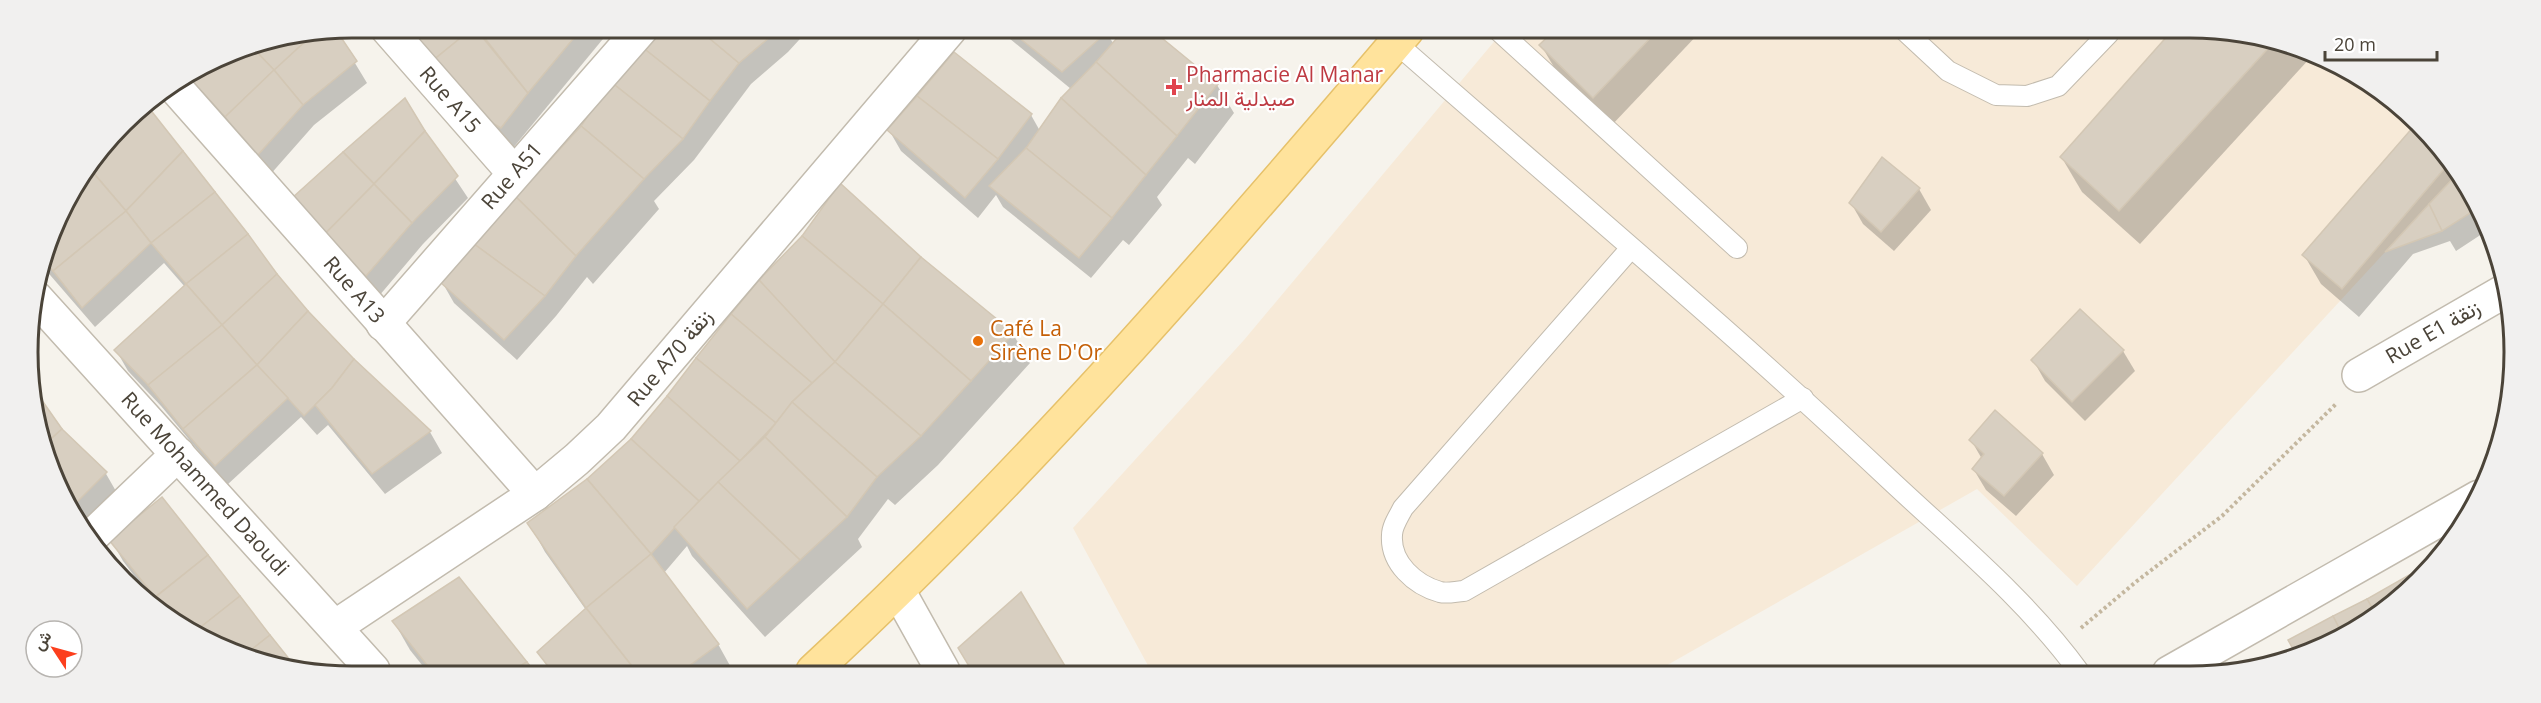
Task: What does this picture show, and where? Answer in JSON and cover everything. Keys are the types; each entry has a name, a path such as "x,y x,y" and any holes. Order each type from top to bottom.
{"main road":[{"path":"818,666 898,592 973,517 1217,251 1401,38"}],"street":[{"name":"Rue A15","path":"396,38 514,173"},
{"name":"Rue A51","path":"383,324 633,38"},
{"name":"Rue A70 زنقة","path":"335,627 535,494 578,459 611,427 942,38"},
{"name":"Rue A13","path":"177,90 535,494"},
{"name":"Rue E1 زنقة","path":"2359,375 2498,295"},
{"name":"Rue Mohammed Daoudi","path":"41,304 370,666"},
{"path":"95,533 178,454"},
{"path":"2181,666 2462,507"},
{"path":"898,592 940,666"}],"lane":[{"path":"1403,38 1631,249 1803,398 1984,569 2060,645 2075,666"},
{"path":"1507,38 1737,248"},
{"path":"1912,38 1948,71 1996,95 2027,96 2058,86 2104,38"},
{"path":"1631,249 1402,508 1392,533 1394,556 1411,577 1443,593 1464,591 1803,398"}],"path":[{"path":"2060,645 2137,581 2222,516 2340,400 2359,375"}],"shaded area":[{"path":"1497,38 2210,38 2230,40 2271,48 2310,61 2364,90 2412,129 2452,179 2077,586 1977,489 1666,666 1148,666 1073,528 1244,340"}],"building":[{"path":"341,38 357,61 303,105 274,70 305,41 311,40"},
{"path":"412,38 460,38 431,62"},
{"path":"460,38 483,38 528,93 501,128 454,101 431,62"},
{"path":"485,38 572,38 573,39 528,93"},
{"path":"651,38 709,38 739,63 710,101 642,47"},
{"path":"709,38 769,38 739,63"},
{"path":"1019,38 1100,38 1062,72"},
{"path":"1117,38 1162,38 1218,84 1177,136 1096,62"},
{"path":"1546,38 1650,38 1593,98 1539,45"},
{"path":"2166,38 2210,38 2269,48 2119,211 2060,157"},
{"path":"305,41 274,70 257,52"},
{"path":"642,47 710,101 683,139 611,82"},
{"path":"257,52 274,70 225,117 193,82 231,61"},
{"path":"954,52 1032,114 998,159 917,96"},
{"path":"1096,62 1177,136 1146,175 1061,98"},
{"path":"274,70 303,105 256,157 225,117"},
{"path":"611,82 683,139 644,179 581,126"},
{"path":"917,96 998,159 965,198 887,130"},
{"path":"405,98 425,131 374,184 343,152"},
{"path":"1061,98 1146,175 1112,218 1026,148"},
{"path":"150,110 183,151 126,211 93,173 115,144"},
{"path":"581,126 644,179 576,256 516,197"},
{"path":"2412,129 2445,168 2342,289 2302,255"},
{"path":"425,131 458,176 412,223 374,184"},
{"path":"1026,148 1112,218 1079,258 989,186"},
{"path":"183,151 215,192 151,243 126,211"},
{"path":"343,152 374,184 321,238 292,198"},
{"path":"1882,157 1920,188 1881,232 1849,203"},
{"path":"93,173 126,211 53,271 49,267 61,231"},
{"path":"2452,179 2471,213 2442,231 2429,204"},
{"path":"840,183 921,257 883,304 802,236"},
{"path":"374,184 412,223 366,276 321,238"},
{"path":"215,192 248,234 186,284 151,243"},
{"path":"516,197 576,256 545,296 470,241"},
{"path":"2429,204 2442,231 2385,252"},
{"path":"126,211 151,243 82,308 53,271"},
{"path":"248,234 277,274 222,325 186,284"},
{"path":"802,236 883,304 835,362 759,280"},
{"path":"470,241 545,296 504,340 440,282"},
{"path":"921,257 1014,333 971,381 883,304"},
{"path":"277,274 308,311 257,365 222,325"},
{"path":"759,280 835,362 812,383 731,314"},
{"path":"186,284 222,325 148,385 114,350"},
{"path":"883,304 971,381 921,436 835,362"},
{"path":"2080,309 2124,350 2072,402 2031,360"},
{"path":"308,311 354,359 332,388 304,416 257,365"},
{"path":"731,314 812,383 792,402 776,423 696,358"},
{"path":"222,325 257,365 183,429 148,385"},
{"path":"696,358 776,423 740,461 667,396"},
{"path":"354,359 431,431 372,474 315,405 332,388"},
{"path":"835,362 921,436 877,477 792,402"},
{"path":"257,365 288,398 215,466 183,429"},
{"path":"667,396 740,461 699,501 631,439"},
{"path":"41,400 62,429 50,440"},
{"path":"792,402 877,477 847,517 765,437"},
{"path":"1995,410 2043,453 2004,496 1972,469 1984,454 1969,440"},
{"path":"62,429 107,472 77,502 61,472 50,440"},
{"path":"765,437 847,517 800,560 718,482"},
{"path":"631,439 699,501 651,554 587,479"},
{"path":"587,479 651,554 586,608 527,523"},
{"path":"718,482 800,560 747,609 674,527"},
{"path":"162,497 208,555 155,597 109,540"},
{"path":"651,554 719,644 689,666 632,666 586,608"},
{"path":"208,555 240,596 201,627 155,597"},
{"path":"2413,572 2372,607 2367,599"},
{"path":"459,577 527,662 520,666 428,666 392,621"},
{"path":"1021,592 1065,666 969,666 958,648"},
{"path":"240,596 270,635 252,649 231,642 201,627"},
{"path":"2367,599 2372,607 2339,627 2333,616"},
{"path":"586,608 632,666 548,666 537,652"},
{"path":"2333,616 2339,627 2293,648 2288,640"},
{"path":"270,635 289,659 270,655 252,649"}],"place":[{"name":"Pharmacie Al Manar صيدلية المنار","path":"1174,87"},
{"name":"Café La Sirène D'Or","path":"978,341"}]}
